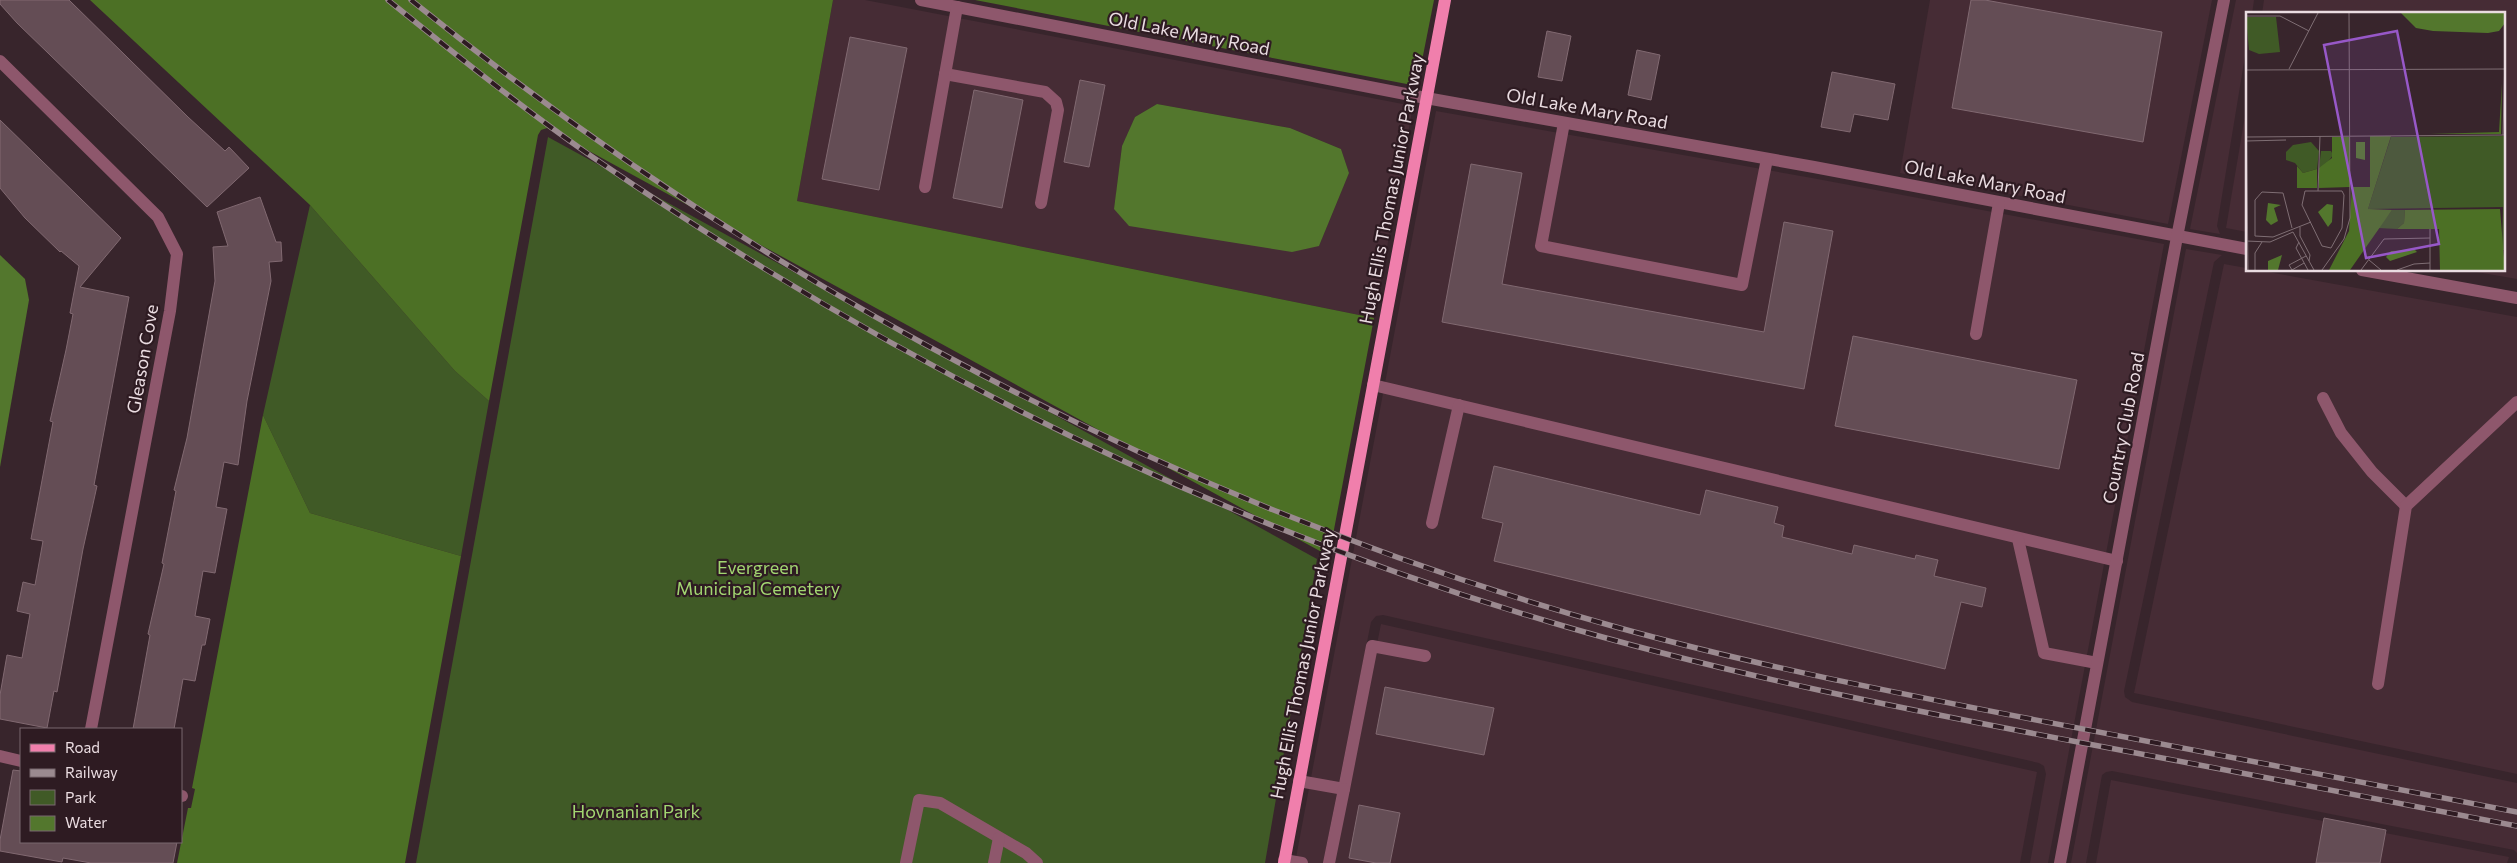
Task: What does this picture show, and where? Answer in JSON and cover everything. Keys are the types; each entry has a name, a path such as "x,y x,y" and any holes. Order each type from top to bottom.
{"main road":[{"name":"Hugh Ellis Thomas Junior Parkway","path":"1284,861 1426,98 1446,0"}],"street":[{"name":"Old Lake Mary Road","path":"921,0 1426,98 1767,159 2246,249"},
{"name":"Country Club Road","path":"2060,863 2177,236 2224,0"},
{"path":"925,187 957,7"},
{"name":"Gleason Cove","path":"0,61 158,217 177,254 170,311 91,728"},
{"path":"945,74 1045,92 1056,102 1058,110 1041,203"},
{"path":"1564,123 1541,246 1742,286 1767,159"},
{"path":"1976,334 1999,203"},
{"path":"2368,271 2517,298"},
{"path":"1373,385 1832,492 2018,539 2117,561"},
{"path":"2323,398 2342,433 2372,472 2406,506"},
{"path":"2378,684 2406,506 2517,402"},
{"path":"1432,523 1459,405"},
{"path":"2018,539 2044,653 2097,663"},
{"path":"1329,863 1372,646 1425,656"},
{"path":"0,756 20,761"},
{"path":"1299,781 1344,788"},
{"path":"906,863 919,800 940,803 1037,863"},
{"path":"994,863 999,838"},
{"path":"1284,861 1302,863"}],"shaded area":[{"path":"90,0 833,0 797,201 1374,318 1329,556 547,128 541,130 538,135 489,401 455,371 310,205"},
{"path":"833,0 865,0 1413,106 1374,318 797,201","holes":["1157,104 1290,128 1341,149 1349,173 1319,246 1114,209 1122,146 1135,117"]},
{"path":"975,0 1434,0 1417,86"},
{"path":"1930,0 2212,0 2168,224 1900,173"},
{"path":"2236,0 2254,0 2252,12 2246,12 2246,50 2217,226 2220,234 2190,229"},
{"path":"2264,0 2517,0 2517,279 2471,271 2504,271 2504,12 2262,12"},
{"path":"2246,110 2246,232 2226,228"},
{"path":"1436,111 1812,178 2164,244 2048,863 2030,863 2046,774 2044,766 2039,763 1383,615 1376,616 1371,622 1323,863 1295,863"},
{"path":"2186,249 2222,255 2214,262 2124,691 2125,697 2132,702 2517,783 2517,853 2514,850 2112,771 2102,775 2086,863 2071,863"},
{"path":"2224,264 2246,268 2246,271 2263,271 2517,317 2517,774 2134,693"},
{"path":"263,415 310,513 461,556 405,863 177,863 188,808 191,808 195,789 192,788"},
{"path":"1381,624 2037,772 2020,863 1333,863"},
{"path":"2111,780 2509,857 2507,863 2096,863"}],"green space":[{"name":"Evergreen Municipal Cemetery","path":"548,137 1317,559 1265,863 416,863"},
{"path":"310,205 455,371 489,401 461,556 310,513 263,415"}],"water":[{"path":"1157,104 1290,128 1341,149 1349,173 1319,246 1292,252 1129,226 1114,209 1122,146 1135,117"},
{"path":"0,255 25,279 29,300 0,467"}],"building":[{"path":"0,0 69,0 188,117 225,151 229,147 249,168 207,207 17,23 0,4"},
{"path":"1971,0 1985,0 2162,32 2143,142 1952,108"},
{"path":"1547,31 1571,36 1562,81 1538,77"},
{"path":"850,37 907,48 879,190 822,179"},
{"path":"1637,50 1660,55 1651,100 1628,95"},
{"path":"1832,72 1895,84 1888,120 1854,114 1850,132 1821,127"},
{"path":"1080,80 1105,85 1089,167 1064,162"},
{"path":"974,90 1023,100 1002,208 953,198"},
{"path":"0,120 121,238 80,287 129,297 94,485 97,486 83,549 57,692 54,691 47,728 0,719 0,695 7,655 22,658 30,614 17,611 23,582 35,585 43,541 31,539 53,422 50,421 73,314 70,313 79,266 60,252 25,218 0,188"},
{"path":"1471,164 1522,173 1502,284 1764,332 1784,222 1833,231 1804,389 1442,322"},
{"path":"260,197 276,242 281,242 282,261 269,262 271,281 247,401 238,465 224,462 216,507 227,509 215,573 203,571 195,616 210,619 205,645 202,645 195,681 183,679 174,728 133,728 150,635 148,634 164,564 162,563 176,491 174,490 187,438 215,281 213,247 228,246 217,212"},
{"path":"1853,336 2077,380 2059,469 1835,426"},
{"path":"1494,466 1700,515 1706,490 1778,507 1774,523 1784,526 1782,537 1852,554 1854,545 1915,559 1916,555 1938,560 1934,576 1986,588 1982,607 1961,602 1945,669 1494,561 1503,523 1482,518"},
{"path":"1385,687 1494,708 1484,755 1376,734"},
{"path":"13,770 20,771 20,843 177,843 173,863 91,863 63,858 62,862 0,851 0,840"},
{"path":"1359,805 1400,813 1390,863 1376,863 1349,858"},
{"path":"2324,818 2386,830 2380,863 2316,863"}],"railway":[{"path":"388,0 463,60 591,156 703,230 817,300 933,366 1052,427 1173,483 1297,535 1422,581 1550,622 1616,641 1748,674 1949,717 2517,826"},
{"path":"411,0 547,104 688,202 833,292 982,375 1135,450 1292,518 1452,577 1616,627 1719,654 1927,699 2517,812"}],"park label":[{"name":"Hovnanian Park","path":"636,812"}]}
